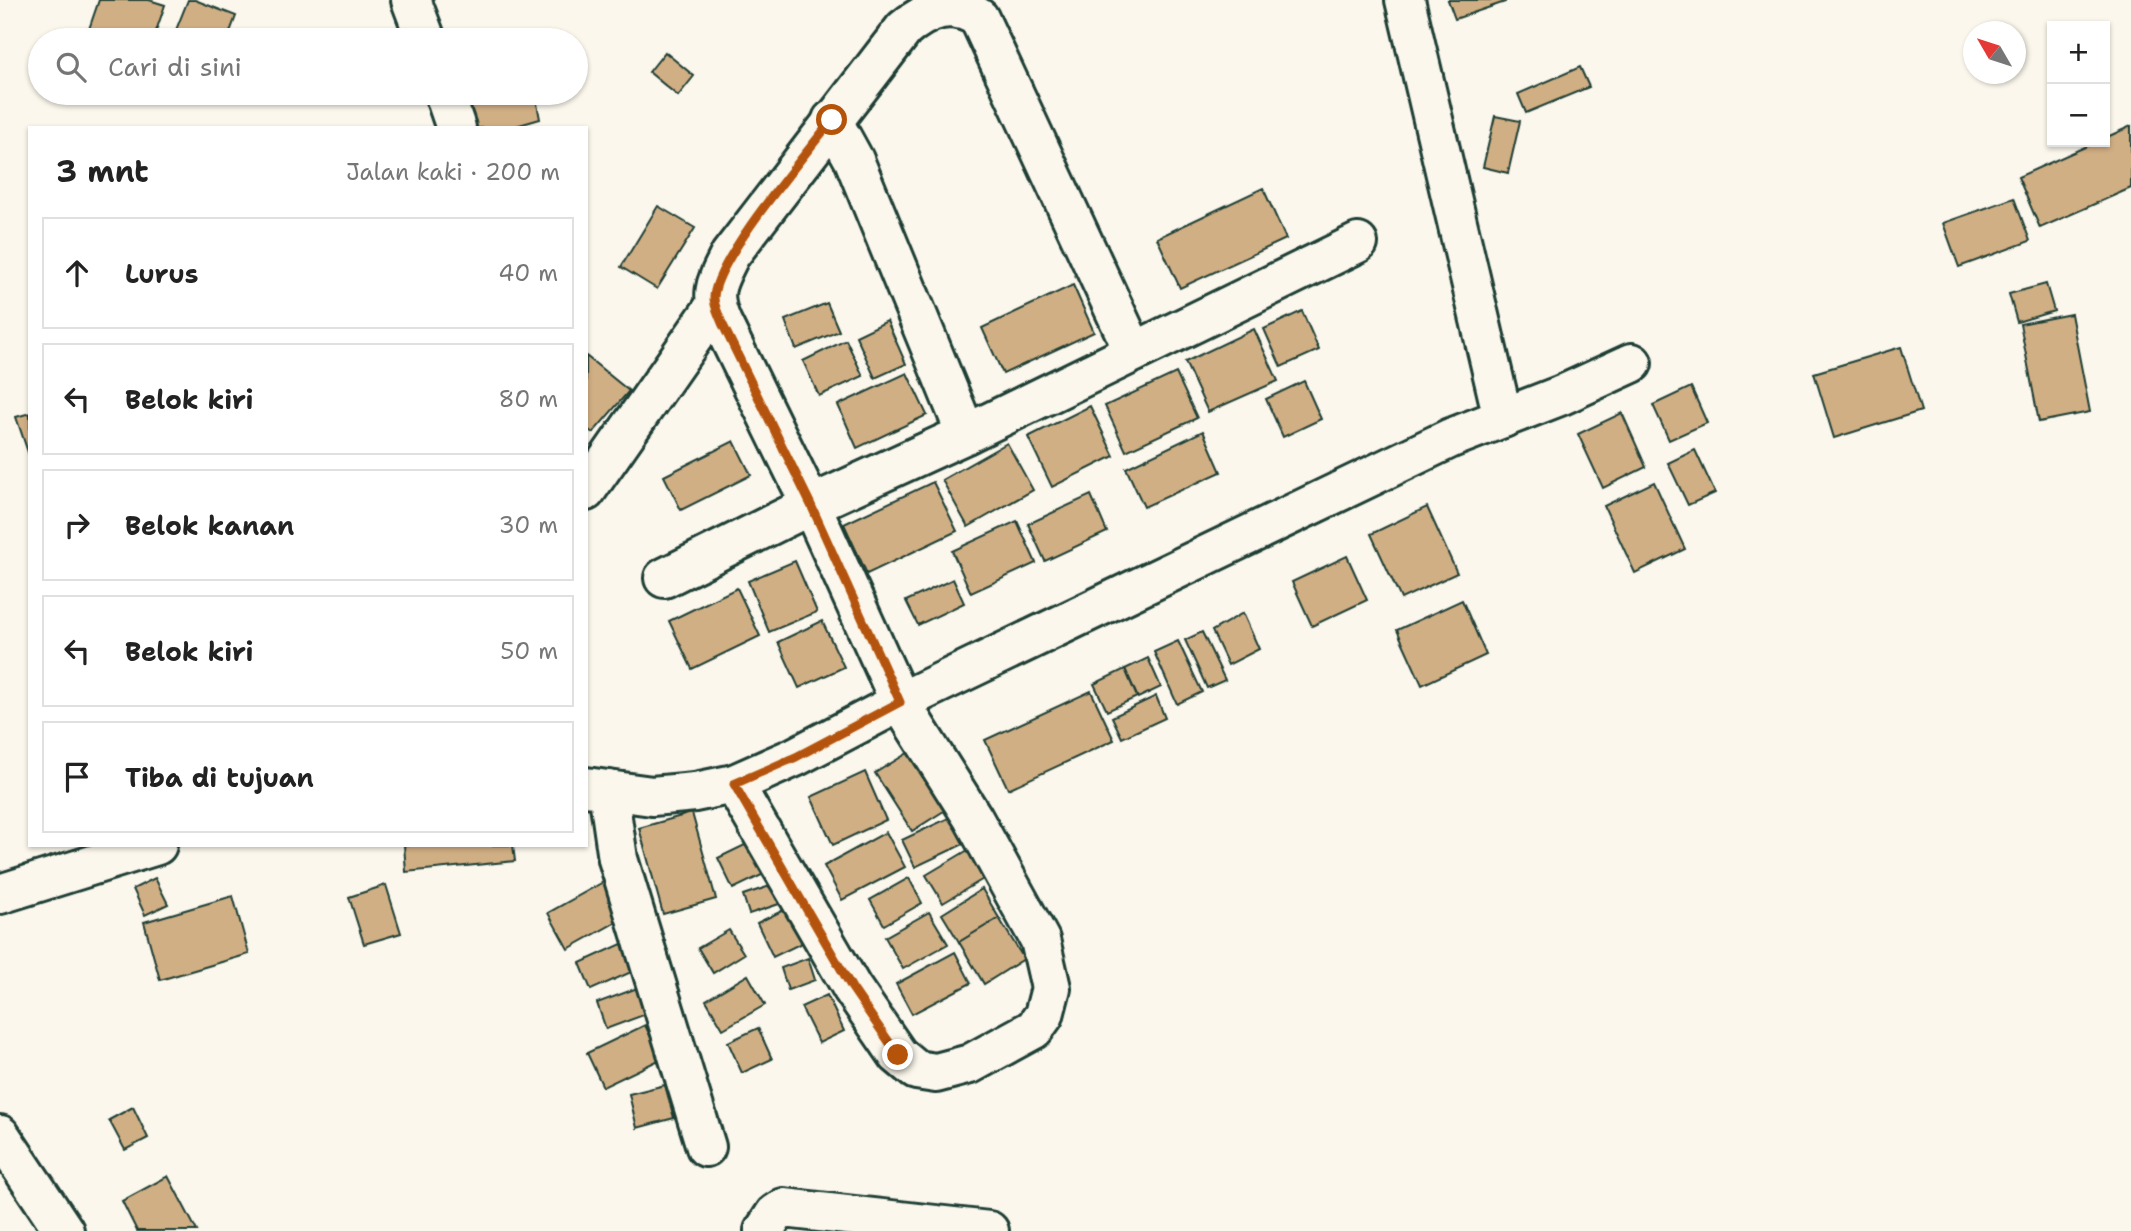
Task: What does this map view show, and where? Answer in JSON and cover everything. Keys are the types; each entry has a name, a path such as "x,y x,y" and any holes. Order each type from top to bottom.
{"street":[{"path":"411,0 422,28"},
{"path":"1405,0 1503,418"},
{"path":"734,784 852,988 898,1055 916,1070 936,1073 970,1063 1034,1029 1044,1015 1051,988 1040,940 974,818 900,702 811,505 715,306 714,297 717,282 730,255 832,120 905,29 924,12 958,6 970,10 979,18 1134,352"},
{"path":"448,105 455,126"},
{"path":"832,120 854,160 965,434"},
{"path":"664,578 1358,243"},
{"path":"588,488 715,306"},
{"path":"706,1147 597,789 652,796 695,792 734,784 796,757 900,702 1451,438 1562,395 1632,363"},
{"path":"0,894 151,847"},
{"path":"0,1135 64,1231"},
{"path":"764,1231 775,1214 784,1208 989,1231"}],"building":[{"path":"99,0 149,0 165,5 157,28 89,28"},
{"path":"188,0 195,0 236,16 232,28 177,28"},
{"path":"1448,0 1505,0 1505,2 1455,19"},
{"path":"665,52 694,76 678,96 649,72"},
{"path":"1580,67 1589,87 1526,113 1518,94"},
{"path":"468,105 537,105 540,119 516,126 474,126"},
{"path":"1495,116 1520,121 1508,173 1483,167"},
{"path":"2131,126 2131,188 2040,228 2018,177 2085,147 2110,147 2110,136"},
{"path":"1263,188 1286,239 1180,288 1157,238"},
{"path":"2014,198 2030,241 1959,267 1943,223"},
{"path":"658,206 695,228 657,289 621,267"},
{"path":"2046,284 2054,311 2017,322 2009,294"},
{"path":"1073,285 1094,332 1003,374 982,328"},
{"path":"827,303 839,331 796,349 785,320"},
{"path":"1302,311 1319,350 1281,367 1264,329"},
{"path":"2071,314 2090,412 2039,422 2020,324"},
{"path":"887,321 906,364 875,378 856,336"},
{"path":"1254,329 1278,381 1208,412 1185,362"},
{"path":"846,340 863,376 819,396 803,361"},
{"path":"1901,347 1921,411 1834,438 1814,373"},
{"path":"588,358 629,391 593,433 588,429"},
{"path":"907,373 927,415 857,448 838,405"},
{"path":"1176,373 1197,418 1126,451 1105,406"},
{"path":"1304,381 1321,419 1283,437 1266,399"},
{"path":"1691,387 1707,423 1669,440 1653,405"},
{"path":"1090,406 1114,456 1052,487 1028,437"},
{"path":"1622,413 1646,467 1603,488 1578,434"},
{"path":"28,414 28,452 16,417"},
{"path":"1203,431 1221,472 1144,507 1126,468"},
{"path":"734,441 751,475 681,510 664,476"},
{"path":"1007,443 1033,490 968,527 942,480"},
{"path":"1695,450 1715,493 1688,505 1668,463"},
{"path":"933,482 957,531 867,574 844,524"},
{"path":"1654,482 1685,549 1635,573 1604,506"},
{"path":"1091,495 1107,532 1045,561 1028,524"},
{"path":"1427,507 1457,573 1401,599 1371,534"},
{"path":"1017,521 1036,563 971,593 952,551"},
{"path":"1347,556 1367,600 1312,626 1292,582"},
{"path":"795,561 817,612 769,632 748,581"},
{"path":"953,579 964,603 918,625 906,601"},
{"path":"737,588 760,636 692,669 669,621"},
{"path":"1462,600 1486,655 1422,685 1397,630"},
{"path":"1243,613 1259,649 1228,665 1212,631"},
{"path":"822,621 844,667 799,688 778,642"},
{"path":"1202,632 1225,680 1207,688 1185,640"},
{"path":"1178,641 1202,692 1177,704 1154,652"},
{"path":"1148,658 1161,687 1138,698 1125,669"},
{"path":"1125,669 1137,697 1107,711 1094,684"},
{"path":"1091,691 1114,740 1008,789 985,740"},
{"path":"1156,696 1165,718 1122,738 1112,717"},
{"path":"911,751 947,809 912,831 875,773"},
{"path":"865,772 886,820 833,845 811,797"},
{"path":"692,813 716,899 663,914 639,828"},
{"path":"959,813 972,840 915,867 902,840"},
{"path":"886,832 905,867 842,900 824,866"},
{"path":"753,841 768,872 733,889 718,858"},
{"path":"404,847 513,847 515,861 406,872"},
{"path":"968,850 985,878 943,903 926,875"},
{"path":"155,878 168,904 145,915 133,889"},
{"path":"909,878 922,903 884,925 870,900"},
{"path":"605,881 625,917 568,949 548,913"},
{"path":"386,885 401,933 364,944 349,897"},
{"path":"773,885 779,904 749,914 743,895"},
{"path":"982,889 999,918 959,942 942,914"},
{"path":"233,896 249,954 160,980 144,922"},
{"path":"796,904 812,938 773,957 757,923"},
{"path":"929,912 948,944 903,969 885,937"},
{"path":"999,918 1024,959 984,984 959,942"},
{"path":"729,930 744,954 713,973 698,948"},
{"path":"626,942 638,969 591,990 580,963"},
{"path":"955,952 971,983 912,1014 896,984"},
{"path":"808,958 815,980 788,990 781,968"},
{"path":"748,975 765,1005 723,1029 706,1000"},
{"path":"640,987 649,1013 606,1029 597,1003"},
{"path":"827,995 844,1031 819,1043 801,1007"},
{"path":"645,1025 661,1059 603,1087 587,1053"},
{"path":"758,1028 772,1059 742,1073 728,1042"},
{"path":"665,1085 674,1118 637,1128 629,1094"},
{"path":"133,1107 148,1138 125,1150 109,1120"},
{"path":"168,1176 197,1231 137,1231 122,1201"}],"route":[{"path":"832,120 730,255 717,282 715,306 811,505 900,702 796,757 734,784 852,988 898,1055"}]}
